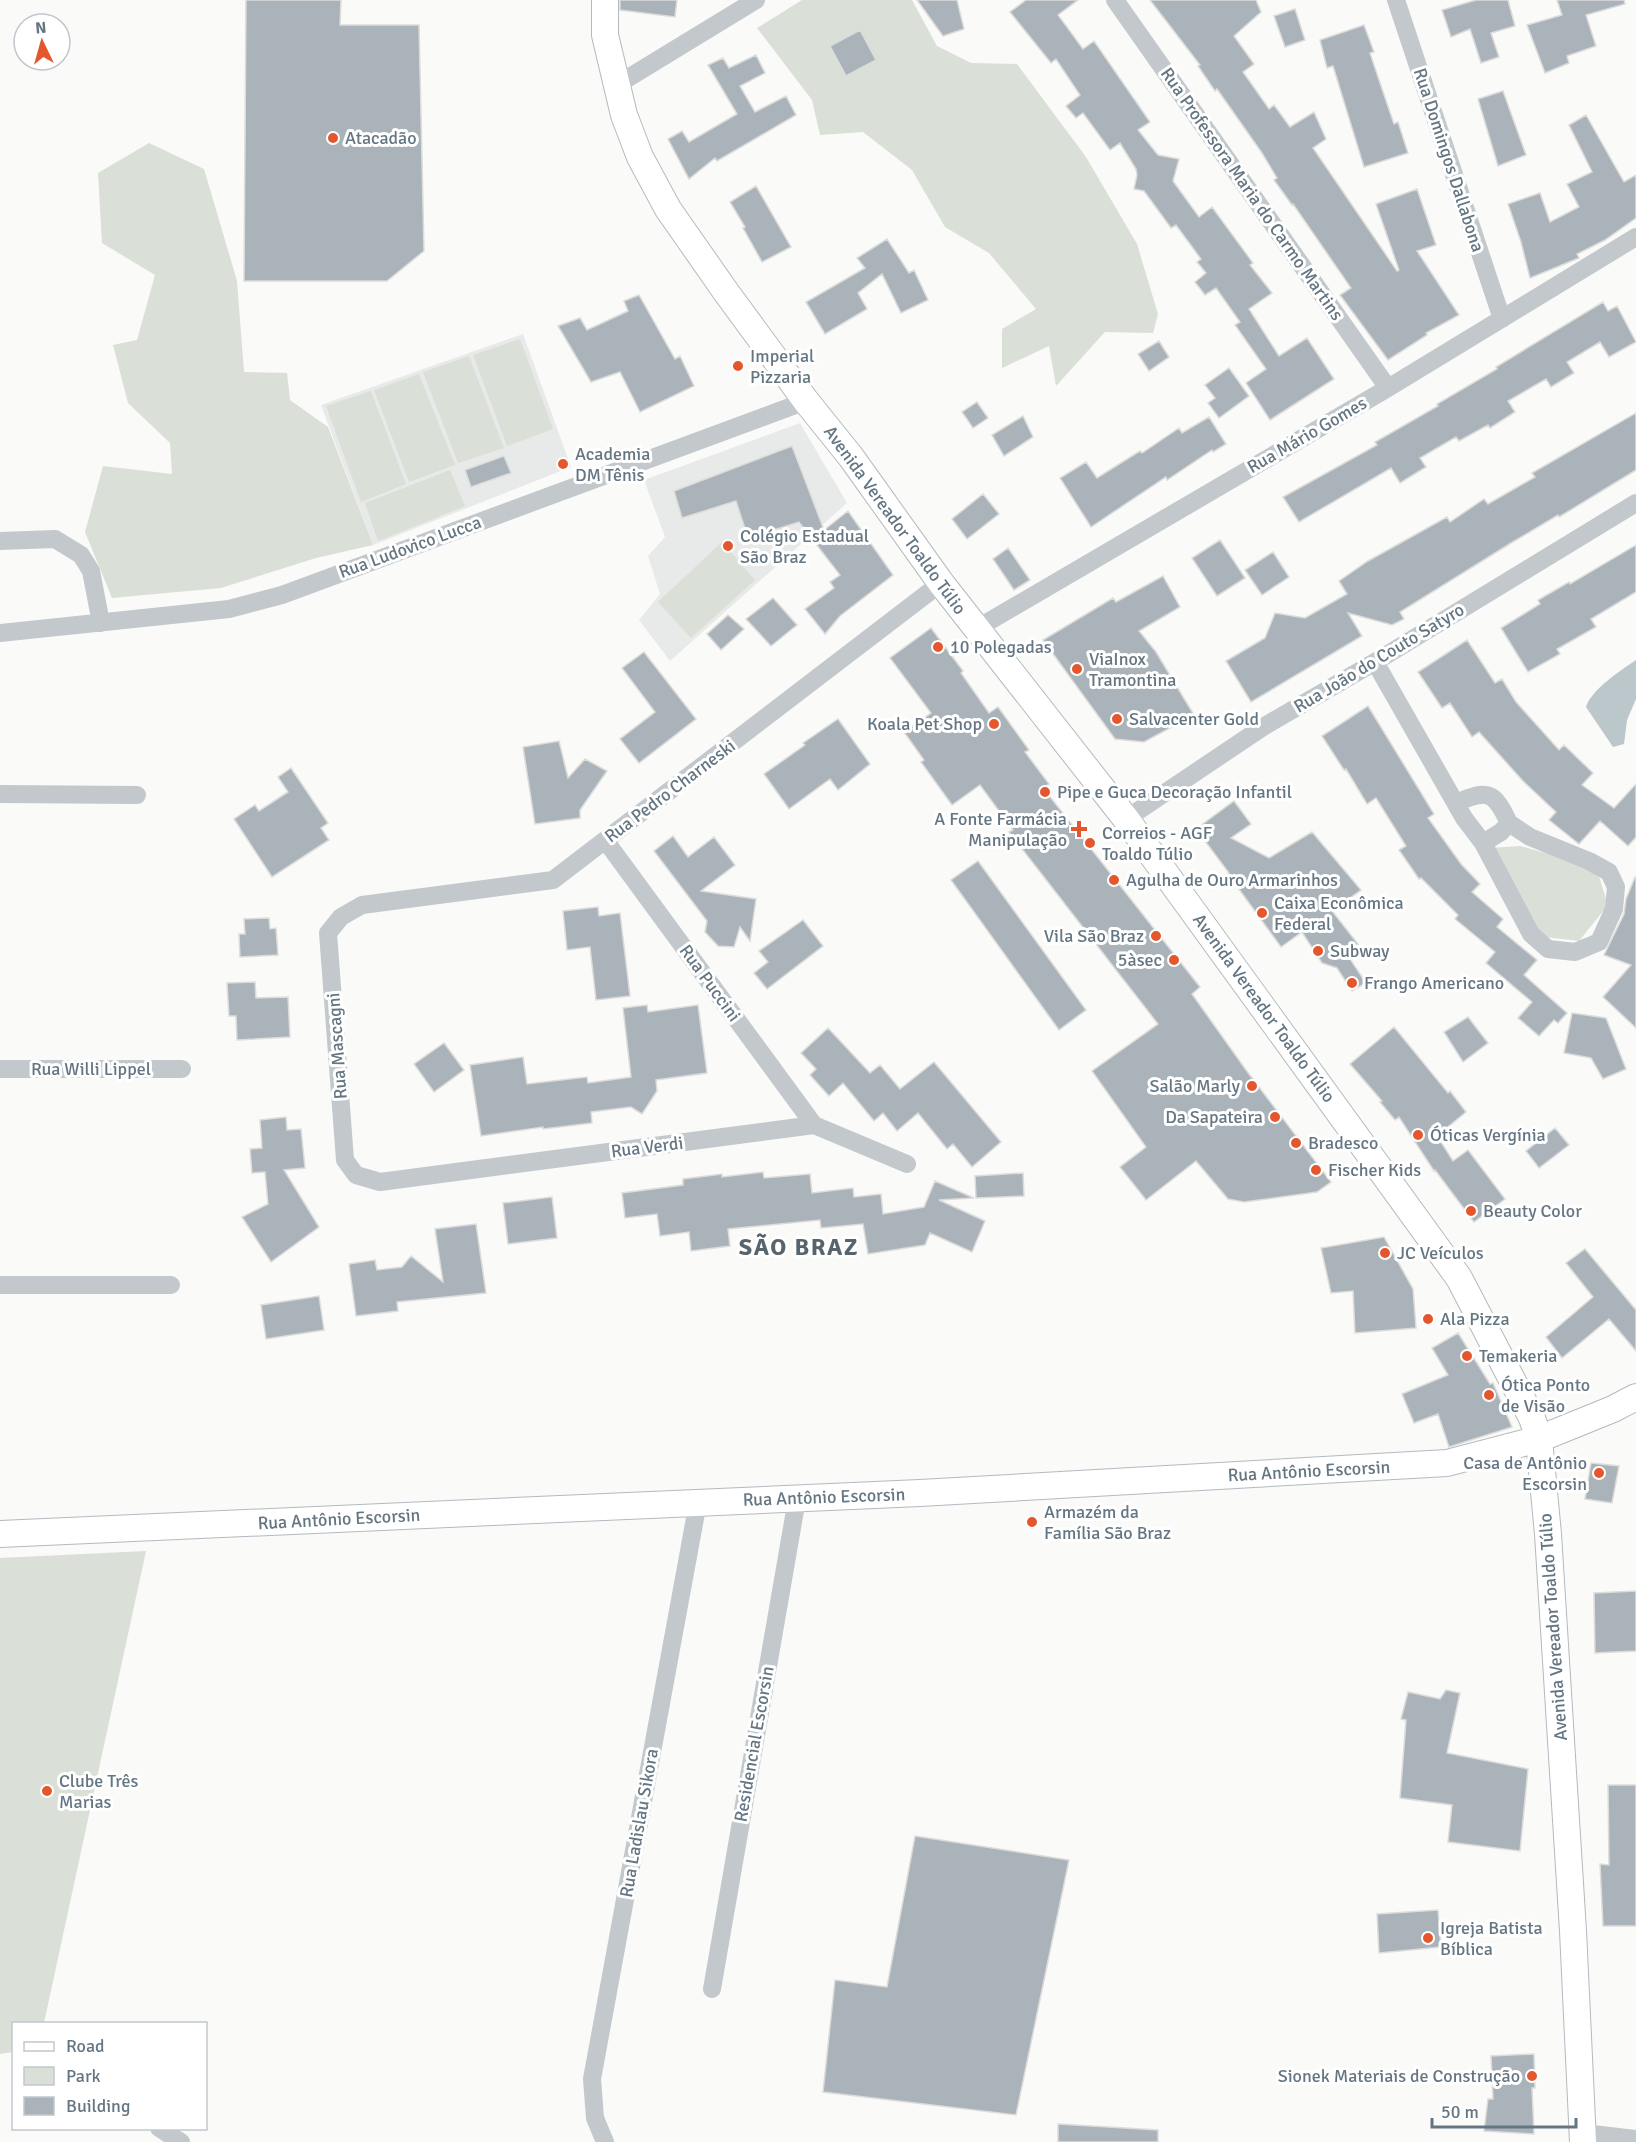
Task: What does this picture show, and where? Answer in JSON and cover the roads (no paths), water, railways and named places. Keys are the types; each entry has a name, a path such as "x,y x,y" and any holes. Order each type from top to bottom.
{"main road":[{"name":"Avenida Vereador Toaldo Túlio","path":"605,0 605,35 615,86 640,157 668,209 726,292 806,401 851,457 976,630 1126,819 1459,1278 1532,1418 1539,1439 1548,1533 1583,2138"},
{"name":"Rua Antônio Escorsin","path":"0,1534 797,1499 1447,1463 1539,1439 1613,1409 1636,1396"}],"street":[{"path":"615,86 756,0"},
{"name":"Rua Professora Maria do Carmo Martins","path":"1115,0 1388,388"},
{"name":"Rua Domingos Dallabona","path":"1396,0 1502,319"},
{"name":"Rua Mário Gomes","path":"976,630 1388,388 1636,237"},
{"name":"Rua Ludovico Lucca","path":"0,633 229,609 282,595 806,401"},
{"name":"Rua João do Couto Satyro","path":"1126,819 1263,727 1376,662 1636,503"},
{"path":"0,541 54,539 81,555 91,571 101,623"},
{"name":"Rua Pedro Charneski","path":"362,905 553,880 941,583"},
{"path":"1376,662 1464,818 1483,843 1531,934 1548,949 1575,952 1599,942 1614,909 1616,887 1609,872 1589,861 1530,837 1509,823 1497,800 1487,795 1475,795 1456,803"},
{"path":"0,794 137,795"},
{"path":"1483,843 1501,832 1509,823"},
{"name":"Rua Puccini","path":"605,840 814,1125"},
{"name":"Rua Mascagni","path":"362,905 341,917 328,933 345,1160 356,1175 380,1182"},
{"name":"Rua Willi Lippel","path":"0,1069 182,1069"},
{"path":"814,1125 907,1164"},
{"name":"Rua Verdi","path":"380,1182 814,1125"},
{"path":"0,1285 171,1285"},
{"name":"Residencial Escorsin","path":"712,1989 797,1499"},
{"name":"Rua Ladislau Sikora","path":"605,2142 596,2118 592,2079 698,1502"},
{"path":"1583,2138 1636,2139"}],"place":[{"name":"Atacadão","path":"333,138"},
{"name":"Imperial Pizzaria","path":"738,366"},
{"name":"Academia DM Tênis","path":"563,464"},
{"name":"Colégio Estadual São Braz","path":"728,546"},
{"name":"10 Polegadas","path":"938,647"},
{"name":"ViaInox Tramontina","path":"1077,669"},
{"name":"Salvacenter Gold","path":"1117,719"},
{"name":"Koala Pet Shop","path":"994,724"},
{"name":"Pipe e Guca Decoração Infantil","path":"1045,792"},
{"name":"A Fonte Farmácia Manipulação","path":"1079,829"},
{"name":"Correios - AGF Toaldo Túlio","path":"1090,843"},
{"name":"Agulha de Ouro Armarinhos","path":"1114,880"},
{"name":"Caixa Econômica Federal","path":"1262,913"},
{"name":"Vila São Braz","path":"1156,936"},
{"name":"Subway","path":"1318,951"},
{"name":"5àsec","path":"1174,960"},
{"name":"Frango Americano","path":"1352,983"},
{"name":"Salão Marly","path":"1252,1086"},
{"name":"Da Sapateira","path":"1275,1117"},
{"name":"Óticas Vergínia","path":"1418,1135"},
{"name":"Bradesco","path":"1296,1143"},
{"name":"Fischer Kids","path":"1316,1170"},
{"name":"Beauty Color","path":"1471,1211"},
{"name":"JC Veículos","path":"1385,1253"},
{"name":"Ala Pizza","path":"1428,1319"},
{"name":"Temakeria","path":"1467,1356"},
{"name":"Ótica Ponto de Visão","path":"1489,1395"},
{"name":"Casa de Antônio Escorsin","path":"1599,1473"},
{"name":"Armazém da Família São Braz","path":"1032,1522"},
{"name":"Clube Três Marias","path":"47,1791"},
{"name":"Igreja Batista Bíblica","path":"1428,1938"},
{"name":"Sionek Materiais de Construção","path":"1532,2076"}],"district":[{"name":"SÃO BRAZ","path":"799,1247"}]}
